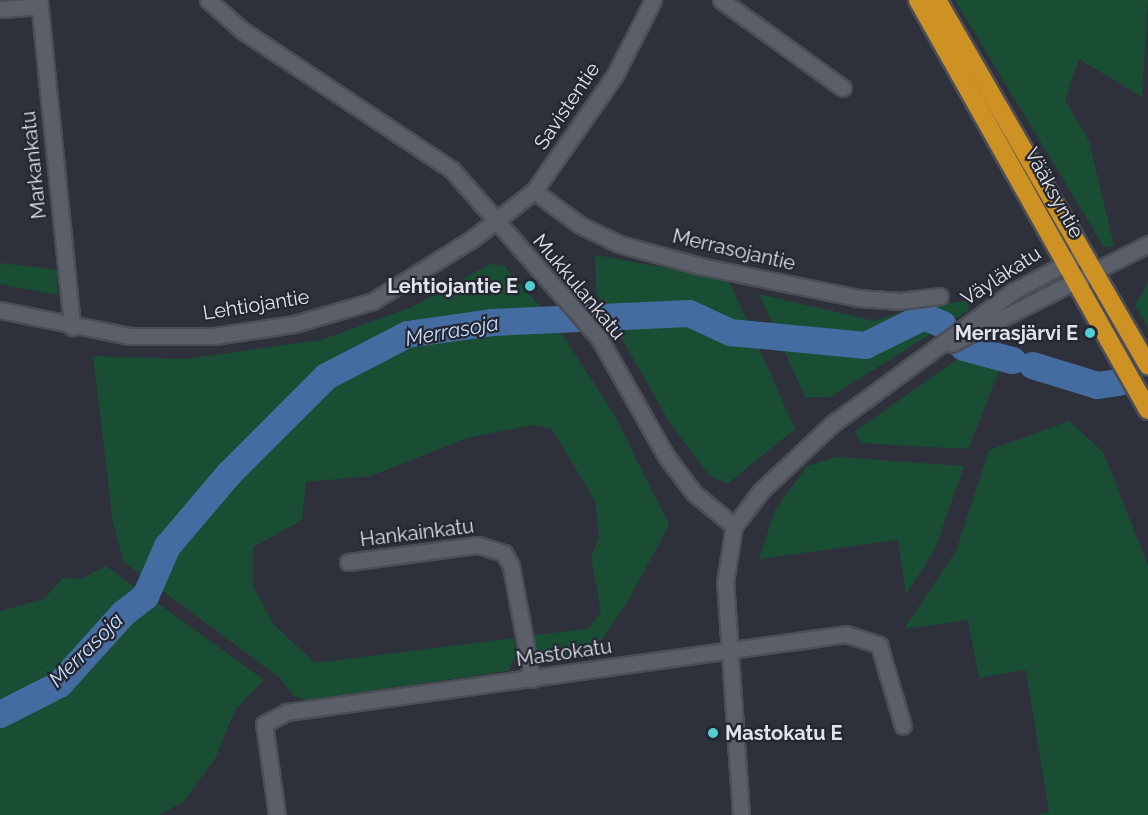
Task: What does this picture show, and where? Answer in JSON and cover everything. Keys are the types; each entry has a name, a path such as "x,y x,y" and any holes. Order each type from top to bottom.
{"highway":[{"name":"Vääksyntie","path":"918,0 1148,410"},
{"name":"Vääksyntie","path":"937,0 1095,270 1148,366"}],"street":[{"name":"Mukkulankatu","path":"208,0 243,31 452,170 599,338 666,456 694,493 734,526"},
{"name":"Savistentie","path":"497,222 534,191 615,75 653,0"},
{"path":"721,0 843,88"},
{"path":"0,9 39,3"},
{"name":"Markankatu","path":"39,3 72,327"},
{"name":"Merrasojantie","path":"534,191 619,244 700,266 858,298 900,301 940,296"},
{"name":"Lehtiojantie","path":"0,310 72,327 130,336 214,336 294,324 374,301 497,222"},
{"path":"1095,270 1148,244"},
{"name":"Väyläkatu","path":"734,526 805,447 904,371 1065,260 1084,260 1095,270 904,371"},
{"path":"734,526 725,582 728,652 741,815"},
{"name":"Hankainkatu","path":"348,562 478,544 504,553 512,566 532,679"},
{"name":"Mastokatu","path":"277,815 264,724 268,718 846,634 869,639 879,645 903,726"}],"green space":[{"path":"955,0 1148,0 1142,97 1079,59 1065,100 1089,141 1114,246 1104,247"},
{"path":"595,255 728,279 795,429 727,484 709,475 670,423 596,293"},
{"path":"0,263 57,270 57,295 0,284"},
{"path":"490,264 504,266 554,322 615,416 669,525 628,601 591,655 546,660 536,651 533,635 588,629 601,612 591,557 599,538 595,500 551,428 533,425 467,438 371,476 306,482 302,520 253,547 253,586 274,625 315,663 514,638 516,656 508,671 306,700 294,696 280,678 124,562 113,523 93,356 185,359 321,340 412,307"},
{"path":"1148,282 1148,328 1135,306"},
{"path":"759,294 874,321 917,307 968,301 969,310 830,397 805,397"},
{"path":"972,349 1007,351 968,449 861,443 854,432"},
{"path":"1069,421 1103,452 1148,566 1148,815 1037,815 1049,812 1026,670 979,678 968,620 904,629 956,551 989,450"},
{"path":"837,457 964,466 935,549 906,595 898,540 759,559 775,510 807,466"},
{"path":"106,566 264,680 235,710 215,759 183,802 159,815 0,815 0,611 44,599 63,578 81,579"}],"waterway":[{"name":"Merrasoja","path":"0,714 59,684 123,613 145,596 167,546 229,473 326,376 407,334 491,322 689,313 730,332 865,345 924,316 942,324"},
{"name":"Merrasoja","path":"963,347 1012,360"},
{"name":"Merrasoja","path":"1032,365 1097,385 1119,382"}],"place":[{"name":"Lehtiojantie E","path":"530,286"},
{"name":"Merrasjärvi E","path":"1090,333"},
{"name":"Mastokatu E","path":"713,733"}]}
